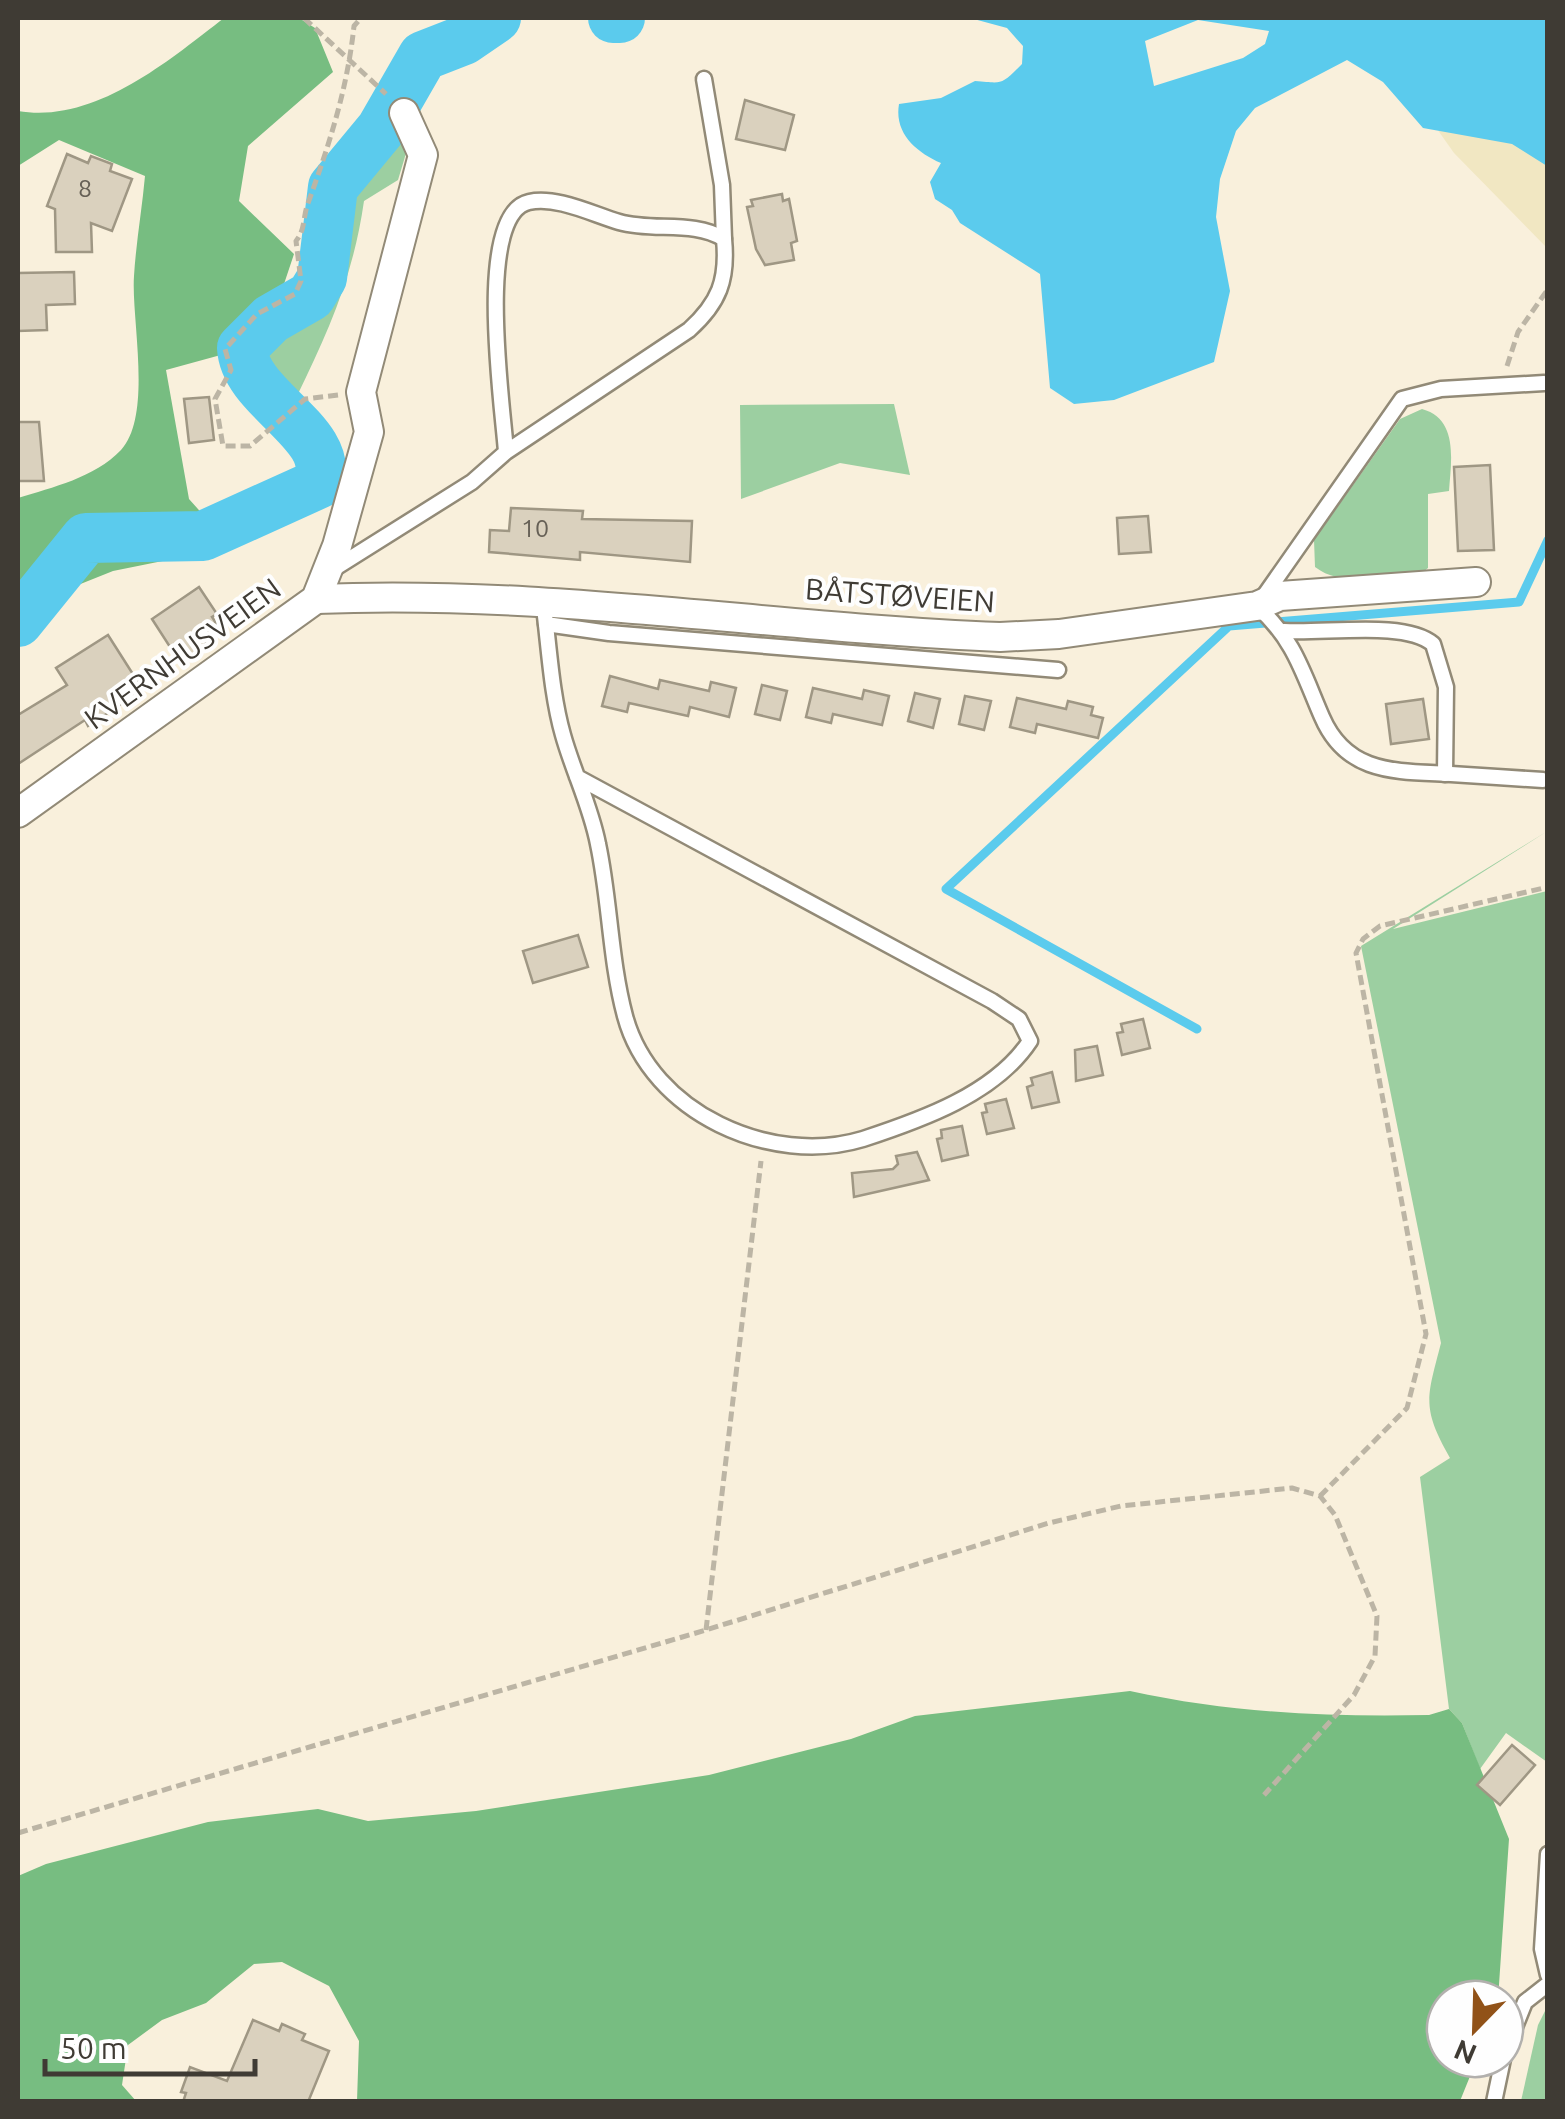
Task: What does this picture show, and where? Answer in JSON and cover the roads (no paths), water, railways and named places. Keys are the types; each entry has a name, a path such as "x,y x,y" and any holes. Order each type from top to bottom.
{"street":[{"path":"321,587 369,432 360,392 422,155 395,104"},
{"name":"BÅTSTØVEIEN","path":"321,587 453,596 545,611 1000,637 1060,634 1258,606 1280,596 1476,582"},
{"name":"KVERNHUSVEIEN","path":"18,813 321,587"}],"lane":[{"path":"321,587 472,482 506,452 689,330 711,310 723,286 724,239 722,185 704,79"},
{"path":"506,452 495,278 501,232 513,210 529,202 555,202 630,225 709,230 724,239"},
{"path":"1543,780 1393,773 1358,761 1343,750 1324,722 1284,630 1258,606 1402,399 1420,392 1544,384"},
{"path":"577,777 992,1001 1019,1020 1030,1041 1015,1063 969,1094 905,1126 852,1142 811,1148 764,1143 692,1108 646,1065 625,1018 598,842 562,732 545,611 609,633 1058,670"},
{"path":"1284,630 1322,634 1410,631 1433,644 1446,687 1446,774"},
{"path":"1548,1854 1542,1949 1548,1976"},
{"path":"1525,2002 1548,1984"}],"water":[{"path":"970,18 1547,18 1547,166 1512,144 1423,128 1383,82 1347,60 1255,108 1236,131 1220,179 1216,217 1230,291 1214,362 1114,400 1074,404 1050,388 1040,274 960,223 952,210 935,199 930,182 941,163 915,147 904,133 898,114 899,104 941,98 975,81 1001,82 1009,76 1022,64 1023,46 1007,28","holes":["1198,20 1269,31 1265,44 1243,58 1154,86 1145,41"]}],"waterway":[{"path":"18,622 86,538 203,536 318,484 321,466 315,449 258,384 247,367 242,348 271,319 311,296 322,278 333,187 381,129 423,56 464,40 496,18"},
{"path":"613,18 620,18"},
{"path":"1197,1029 946,889 1229,626 1519,602 1548,540"}]}
